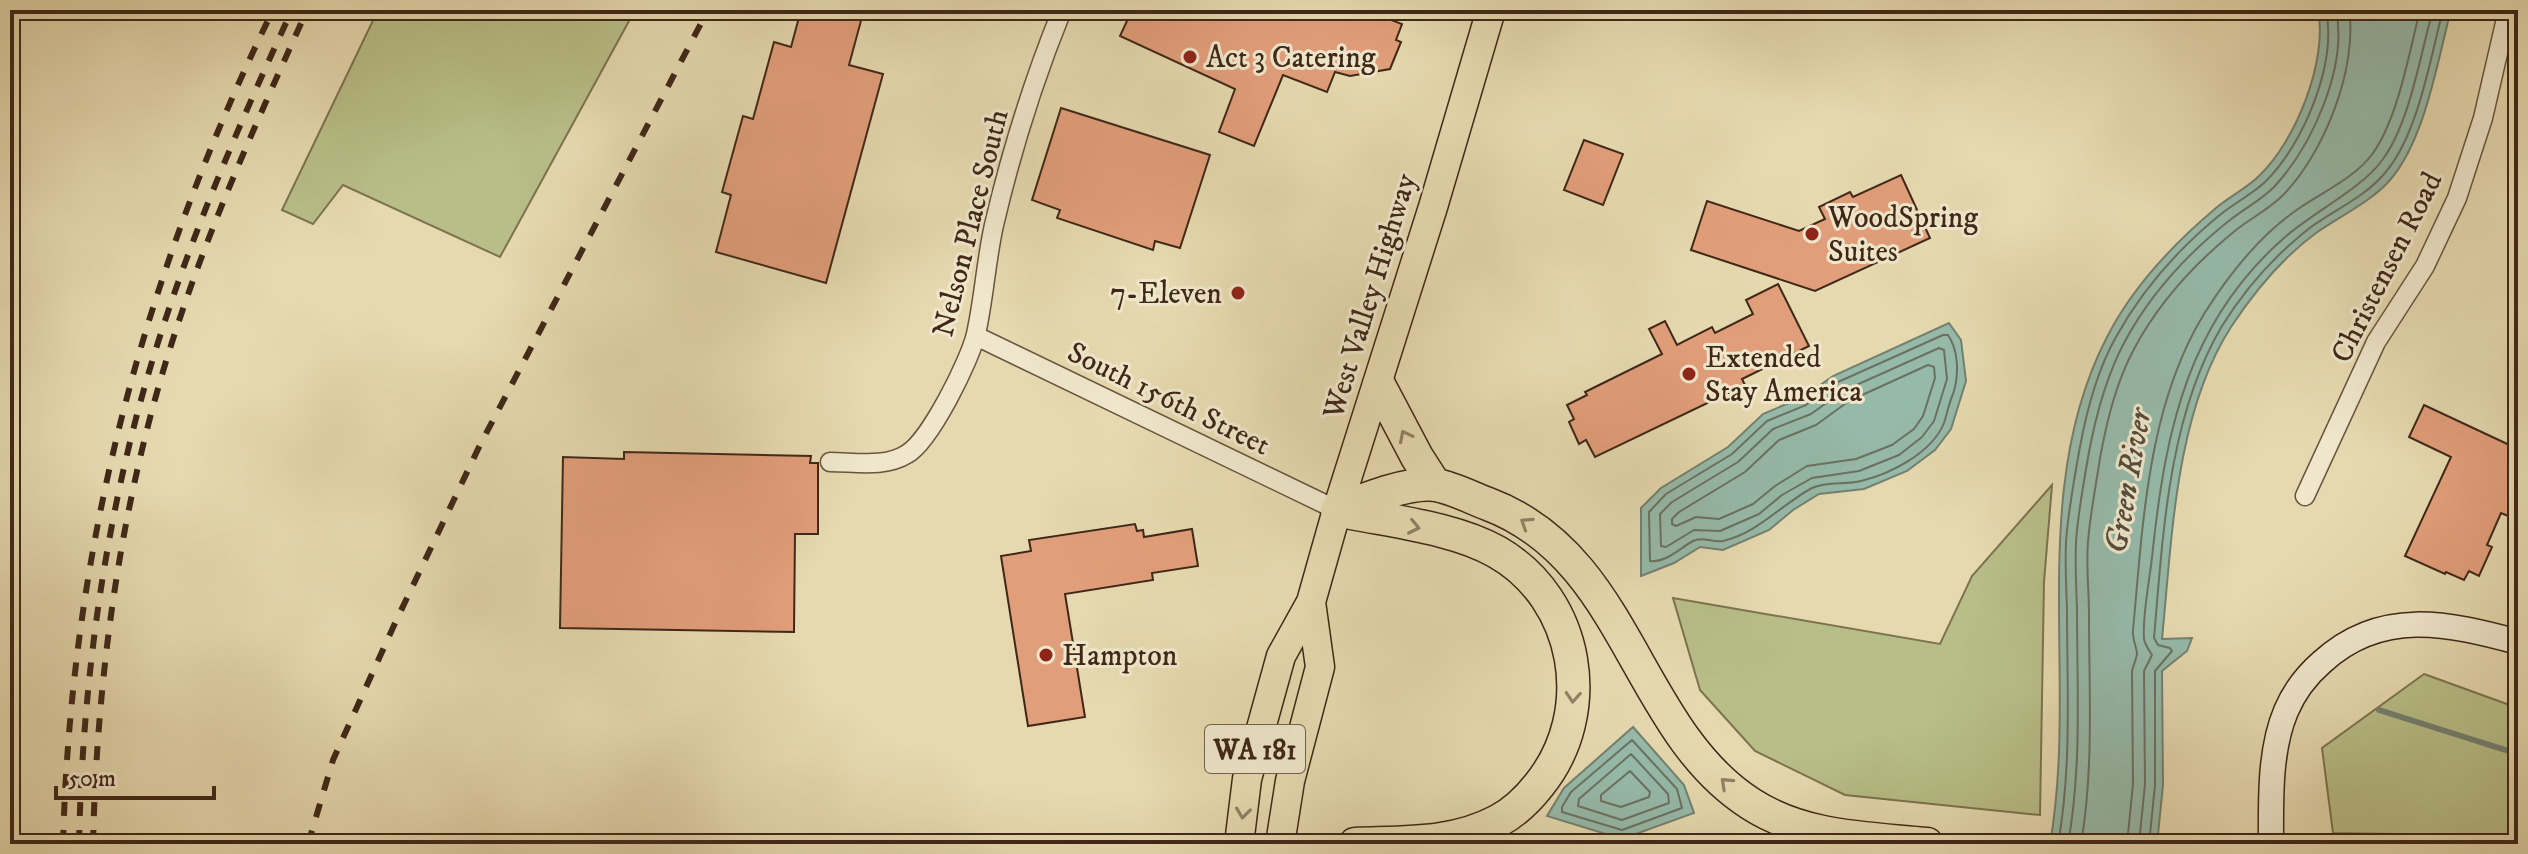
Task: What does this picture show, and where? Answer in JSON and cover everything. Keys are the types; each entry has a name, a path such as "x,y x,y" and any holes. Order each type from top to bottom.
{"highway":[{"path":"1379,385 1435,485"},
{"path":"1337,510 1383,492 1435,485 1505,511 1530,525 1569,557 1630,645 1665,710 1690,747 1728,787 1780,821 1809,830 1927,844"},
{"path":"1337,510 1452,535 1495,551 1515,565 1533,581 1556,613 1572,657 1574,678 1571,720 1557,759 1527,800 1510,813 1475,832 1429,842 1355,844"}],"main road":[{"name":"West Valley Highway","path":"1239,844 1247,779 1281,656 1311,602 1491,10"},
{"name":"West Valley Highway","path":"1280,844 1290,781 1320,667 1311,602"},
{"path":"2271,834 2275,758 2286,711 2297,689 2330,654 2373,631 2420,624 2484,633 2518,642"}],"street":[{"name":"Nelson Place South","path":"830,462 888,463 908,454 922,442 944,405 976,336 994,225 1040,66 1062,10"},
{"name":"Christensen Road","path":"2305,496 2376,342 2425,266 2457,198 2483,118 2508,10"},
{"name":"South 156th Street","path":"976,336 1337,510"}],"green space":[{"path":"378,10 635,10 500,257 343,185 313,224 282,210"},
{"path":"2052,485 2044,582 2040,815 1845,795 1755,751 1700,690 1673,598 1940,644 1972,576"},
{"path":"2424,674 2518,708 2518,836 2333,833 2322,748"}],"water":[{"name":"Green River","path":"2318,10 2451,10 2421,122 2402,163 2382,188 2316,233 2269,276 2231,327 2212,361 2198,398 2179,478 2162,639 2192,638 2187,651 2162,671 2163,785 2157,844 2050,844 2060,717 2061,522 2068,459 2082,397 2107,337 2141,284 2200,222 2259,176 2285,142 2297,121 2313,75 2320,30"},
{"path":"1949,323 1961,340 1966,381 1951,429 1935,450 1907,471 1864,489 1819,494 1769,530 1723,550 1700,547 1674,563 1641,576 1641,508 1661,488 1728,447 1763,414 1803,397 1833,376"},
{"path":"1633,727 1684,785 1694,813 1622,839 1547,816 1564,788"}],"building":[{"path":"801,10 838,10 862,17 849,65 883,74 826,283 716,252 731,195 722,192 743,116 753,119 774,42 791,47"},
{"path":"1132,10 1365,10 1402,24 1396,40 1401,42 1390,69 1350,76 1335,72 1327,92 1283,75 1254,146 1219,132 1235,89 1120,36"},
{"path":"1061,108 1210,155 1180,248 1155,241 1153,250 1057,218 1060,210 1032,200"},
{"path":"1584,140 1623,154 1603,205 1564,190"},
{"name":"WoodSpring Suites","path":"1901,175 1930,238 1815,291 1691,250 1707,201 1799,231 1825,219 1819,207 1850,192 1853,197"},
{"name":"Extended Stay America","path":"1778,284 1809,346 1742,379 1745,385 1595,457 1586,440 1579,444 1569,422 1574,419 1567,405 1587,395 1585,392 1662,354 1649,329 1665,321 1677,345 1712,327 1715,333 1753,314 1746,300"},
{"path":"2424,405 2518,449 2518,520 2501,513 2487,545 2492,547 2479,576 2469,571 2464,580 2405,556 2451,457 2409,437"},
{"path":"624,452 811,456 810,463 818,463 818,534 795,534 794,632 560,628 563,457 624,459"},
{"name":"Hampton","path":"1135,524 1137,531 1143,530 1144,537 1192,529 1198,566 1152,573 1153,580 1065,594 1085,717 1028,726 1001,556 1031,551 1029,540"}],"waterway":[{"path":"2379,710 2518,754"}],"railway":[{"path":"63,844 69,734 81,626 99,520 122,415 186,211 227,110 273,10"},
{"path":"79,844 84,739 94,635 111,532 133,430 165,322 203,216 292,10"},
{"path":"93,844 106,651 126,523 155,398 188,294 219,212 307,10"},
{"path":"308,844 333,760 480,445 708,10"}],"place":[{"name":"Act 3 Catering","path":"1190,57"},
{"name":"WoodSpring Suites","path":"1812,234"},
{"name":"7-Eleven","path":"1238,293"},
{"name":"Extended Stay America","path":"1689,374"},
{"name":"Hampton","path":"1046,655"}]}
